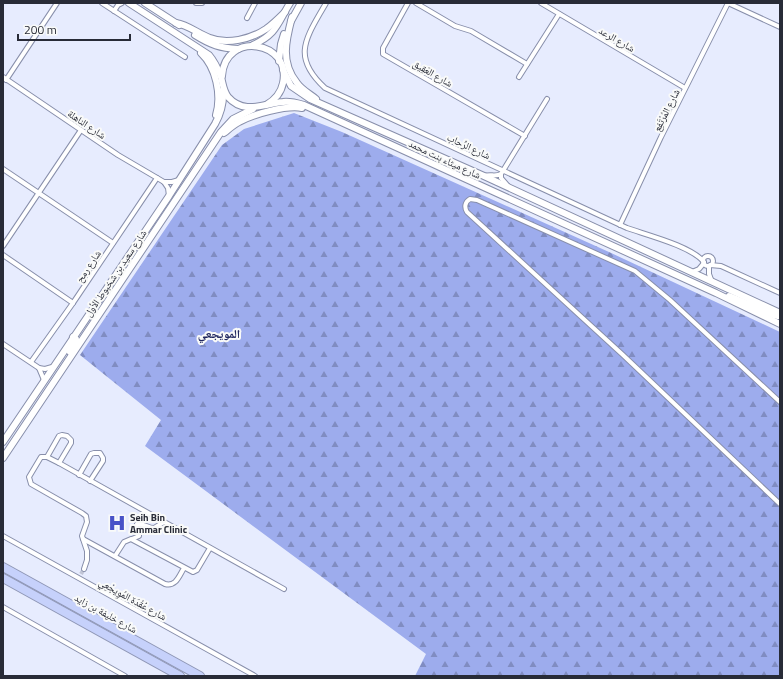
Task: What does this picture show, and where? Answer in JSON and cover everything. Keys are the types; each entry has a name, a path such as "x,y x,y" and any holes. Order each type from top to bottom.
{"highway":[{"name":"شارع خليفة بن زايد","path":"3,567 200,676"},
{"name":"شارع خليفة بن زايد","path":"3,578 180,676"}],"main road":[{"name":"شارع ميثاء بنت محمد","path":"129,3 209,55 217,66 223,87 228,97 234,102 246,107 254,108 284,102 294,102 304,105 716,293 780,324"},
{"path":"145,3 211,45 226,49 238,49 251,46 271,34 278,25 290,3"},
{"path":"279,61 283,36 301,3"},
{"path":"176,23 184,24 210,38 227,42 250,37 258,33 270,26 285,12"},
{"path":"292,17 285,45 286,56 291,73 300,87 324,106"},
{"path":"176,33 199,51 212,68 218,105 209,132"},
{"path":"251,46 267,49 272,52 279,61 283,70 282,88 271,102 263,106"},
{"path":"221,79 225,62 238,49"},
{"name":"شارع ميثاء بنت محمد","path":"283,70 288,82 295,89 324,106 484,176 780,314"},
{"name":"شارع سعيد بن شخبوط الأول","path":"3,442 52,367 169,196 209,132 221,112 223,104 223,87"},
{"path":"217,138 232,126 245,119 282,108 296,107 320,112"},
{"name":"شارع سعيد بن شخبوط الأول","path":"4,454 61,372 224,127 233,119 254,108"},
{"path":"716,293 729,296 774,315 778,316 780,314"},
{"path":"61,372 63,363 76,342 76,339 73,337"},
{"path":"4,454 13,428"}],"street":[{"path":"4,78 57,3"},
{"path":"102,3 185,56"},
{"path":"196,3 202,3"},
{"path":"247,18 255,3"},
{"name":"شارع الرِّحاب","path":"326,3 307,37 305,57 307,67 318,82 332,92 502,172 620,225 657,237 697,255 704,262"},
{"name":"شارع العَقِيق","path":"408,3 383,48 383,54 525,136"},
{"path":"416,3 455,26 471,31 528,64"},
{"name":"شارع الرعد","path":"541,3 685,88"},
{"path":"728,3 780,27"},
{"name":"شارع المُرْتَفِع","path":"620,225 661,137 728,3"},
{"path":"114,11 119,4"},
{"path":"520,77 559,14"},
{"name":"شارع الناهلة","path":"4,78 81,130 164,182"},
{"path":"484,176 496,176 502,172 547,99"},
{"path":"3,246 81,130"},
{"path":"3,169 113,243"},
{"path":"502,172 502,178 509,188"},
{"name":"شارع رمح","path":"31,362 73,303 157,178"},
{"path":"164,182 172,182 179,179"},
{"path":"164,182 168,188 169,196"},
{"path":"780,402 670,300 632,269 475,199 470,199 466,203 465,206 467,212 623,355 780,504"},
{"path":"3,255 73,303"},
{"name":"شارع الرِّحاب","path":"697,255 707,255"},
{"path":"690,272 699,269 707,255 720,266 780,293"},
{"path":"712,258 709,274 712,282"},
{"path":"704,262 705,265 720,266"},
{"path":"3,344 39,368 45,369 52,367"},
{"path":"39,368 44,380"},
{"path":"47,457 59,436 67,436 71,440 70,443 58,463"},
{"path":"79,475 91,454 96,452 100,453 103,461 90,481"},
{"path":"84,568 88,556 82,533 87,522 85,514 32,485 30,482 29,477 40,458 43,456 284,589"},
{"path":"115,556 124,542 139,536 135,529 137,524 154,528 164,522"},
{"name":"شارع عُقْدَة المُوِيجْعِي","path":"3,536 80,576 255,676"},
{"path":"83,539 168,585 176,582 184,568"},
{"path":"131,539 193,572 198,570 210,548"},
{"path":"3,607 125,676"}],"green space":[{"path":"294,113 342,132 609,252 780,332 780,676 415,676 426,654 145,446 161,420 80,355 222,145 244,129"}],"tunnel":[{"path":"81,574 84,569"}],"place":[{"name":"Seih Bin Ammar Clinic","path":"117,523"}],"district":[{"name":"المويجعي","path":"219,334"}]}
